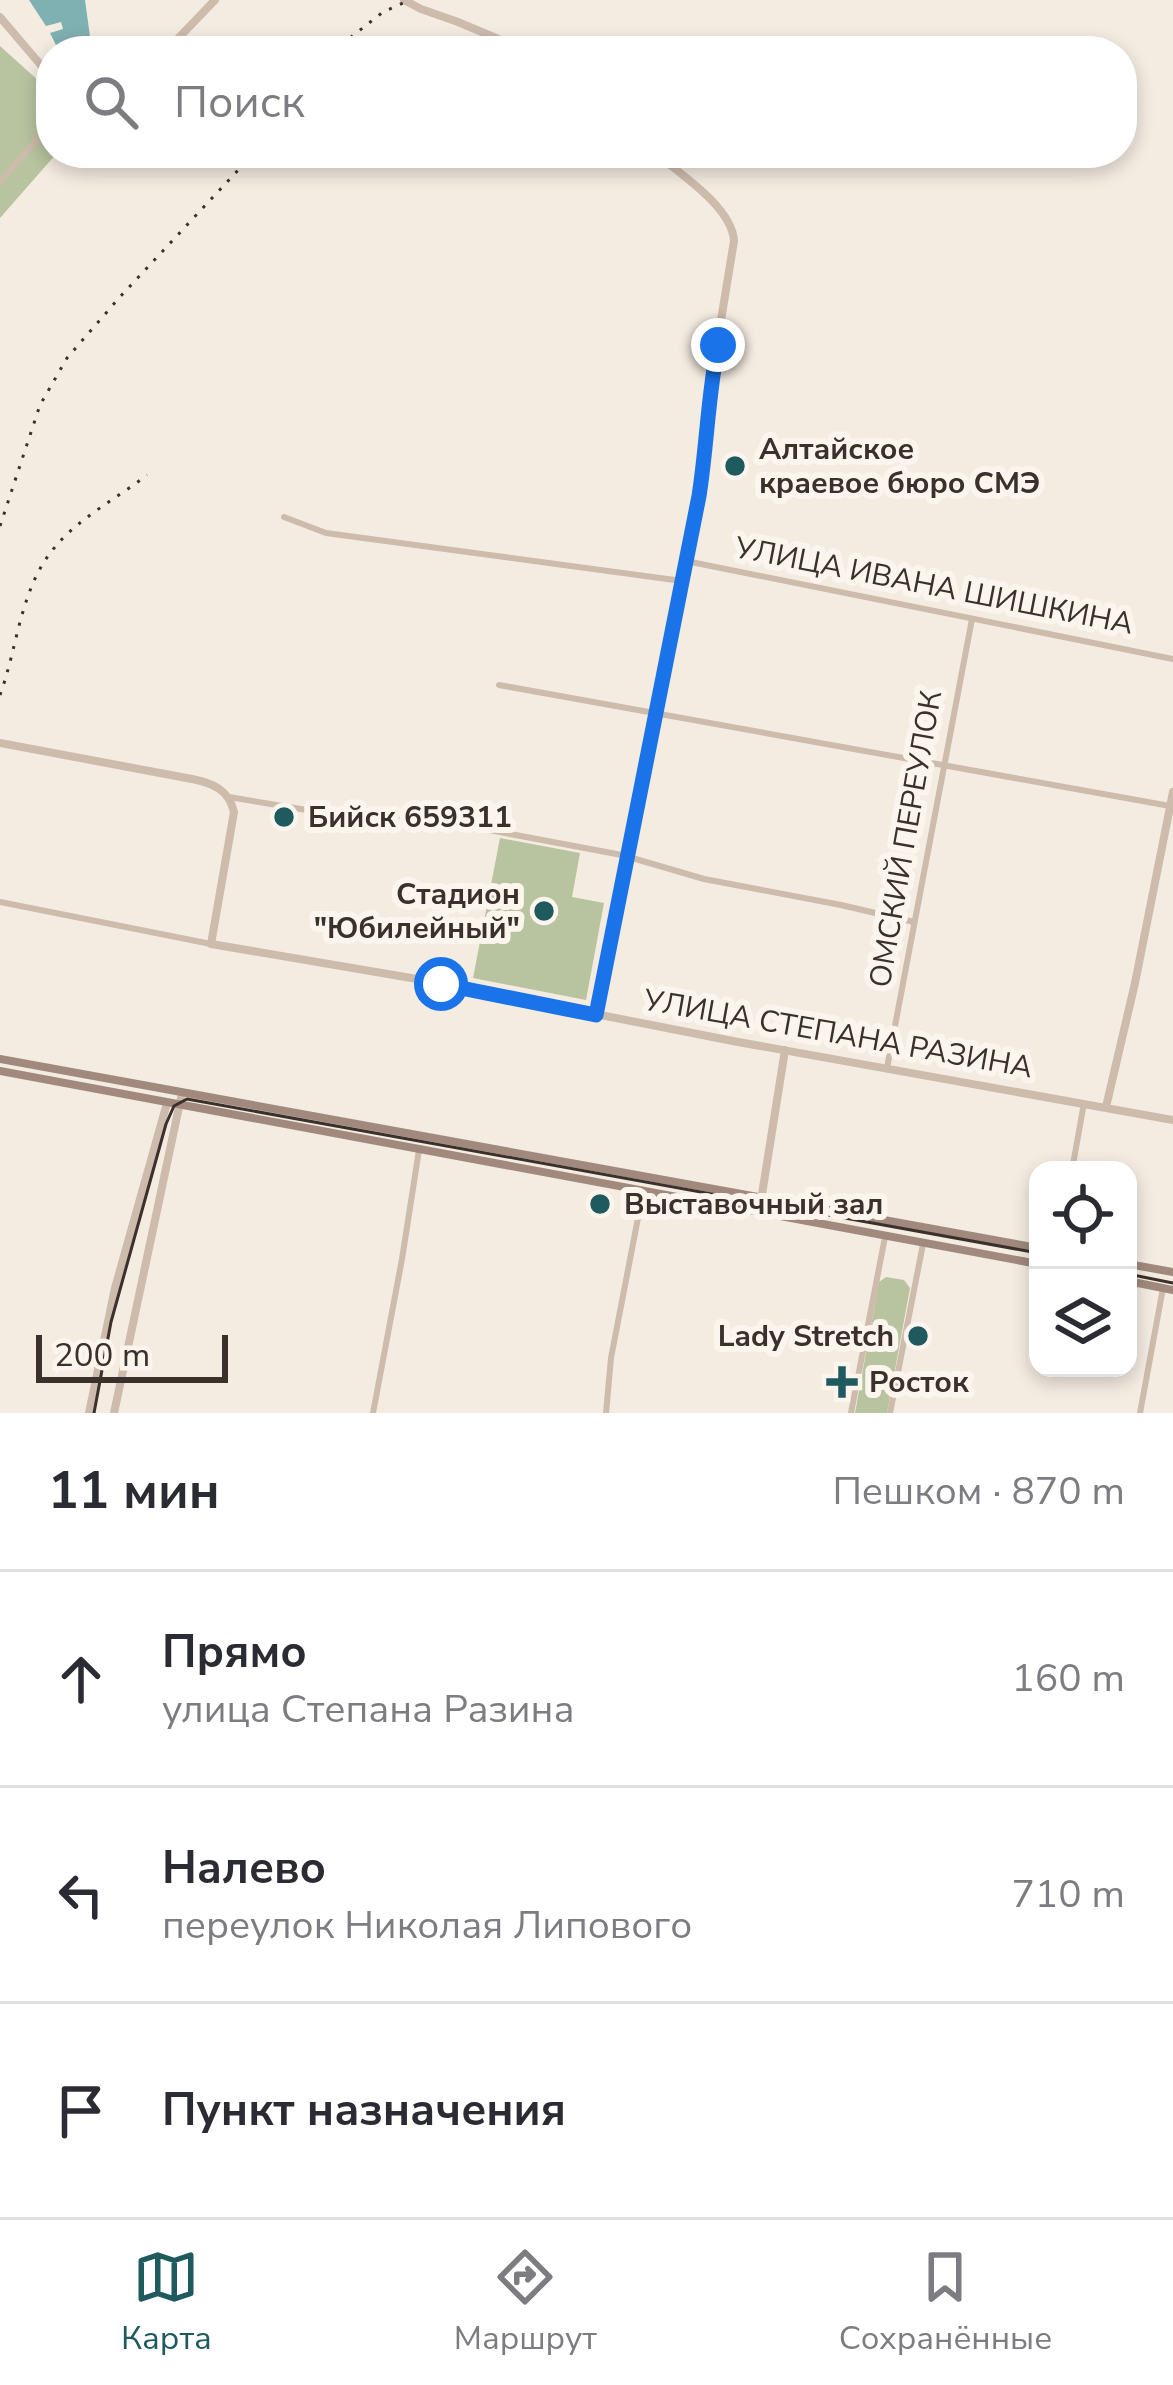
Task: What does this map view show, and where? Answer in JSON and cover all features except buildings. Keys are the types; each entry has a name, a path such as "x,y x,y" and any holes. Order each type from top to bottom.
{"main road":[{"path":"0,1058 1029,1246"},
{"path":"0,1071 1029,1262"},
{"path":"77,1086 80,1073"},
{"path":"643,1192 644,1176"},
{"path":"1137,1266 1169,1272 1168,1289 1137,1283"}],"street":[{"path":"180,36 215,0"},
{"path":"404,0 489,36"},
{"path":"0,16 36,59"},
{"path":"0,182 36,140"},
{"path":"596,1015 686,561 732,263 732,226 720,209 672,168"},
{"path":"284,517 326,533 682,581"},
{"name":"УЛИЦА ИВАНА ШИШКИНА","path":"686,561 1173,658"},
{"name":"ОМСКИЙ ПЕРЕУЛОК","path":"887,1068 972,619"},
{"path":"499,685 944,766 1172,800 1106,1107"},
{"path":"0,743 202,781 229,797 325,813 352,808 462,825 914,922"},
{"path":"211,944 234,812 229,797"},
{"name":"УЛИЦА СТЕПАНА РАЗИНА","path":"0,902 1173,1120"},
{"path":"759,1213 785,1050"},
{"path":"114,1413 182,1093"},
{"path":"88,1413 110,1308 167,1103"},
{"path":"1074,1161 1084,1103"},
{"path":"373,1413 419,1150"},
{"path":"606,1413 611,1358 643,1192"},
{"path":"850,1413 885,1237"},
{"path":"890,1413 922,1244"},
{"path":"1139,1413 1168,1289"}],"green space":[{"path":"0,46 36,78 36,168 44,168 0,218"},
{"name":"Стадион \"Юбилейный\"","path":"500,838 580,853 572,897 604,903 586,1000 473,978"},
{"path":"886,1277 904,1280 910,1288 887,1413 855,1413 879,1282"}],"water":[{"path":"29,0 85,0 90,36 52,36 63,29 61,22 46,26"}],"tram line":[{"path":"94,1413 111,1322 166,1124 174,1106 187,1099 1029,1251"},
{"path":"1137,1276 1173,1283"}],"railway":[{"path":"352,36 383,12 410,0"},
{"path":"0,526 40,405 67,358 240,168"},
{"path":"0,695 32,585 51,552 84,520 147,475"}],"place":[{"name":"Алтайское краевое бюро СМЭ","path":"735,466"},
{"name":"Бийск 659311","path":"284,817"},
{"name":"Стадион \"Юбилейный\"","path":"544,911"},
{"name":"Выставочный зал","path":"600,1204"},
{"name":"Lady Stretch","path":"918,1336"},
{"name":"Росток","path":"842,1382"}],"route":[{"path":"441,984 596,1015 699,496 718,345"}]}
